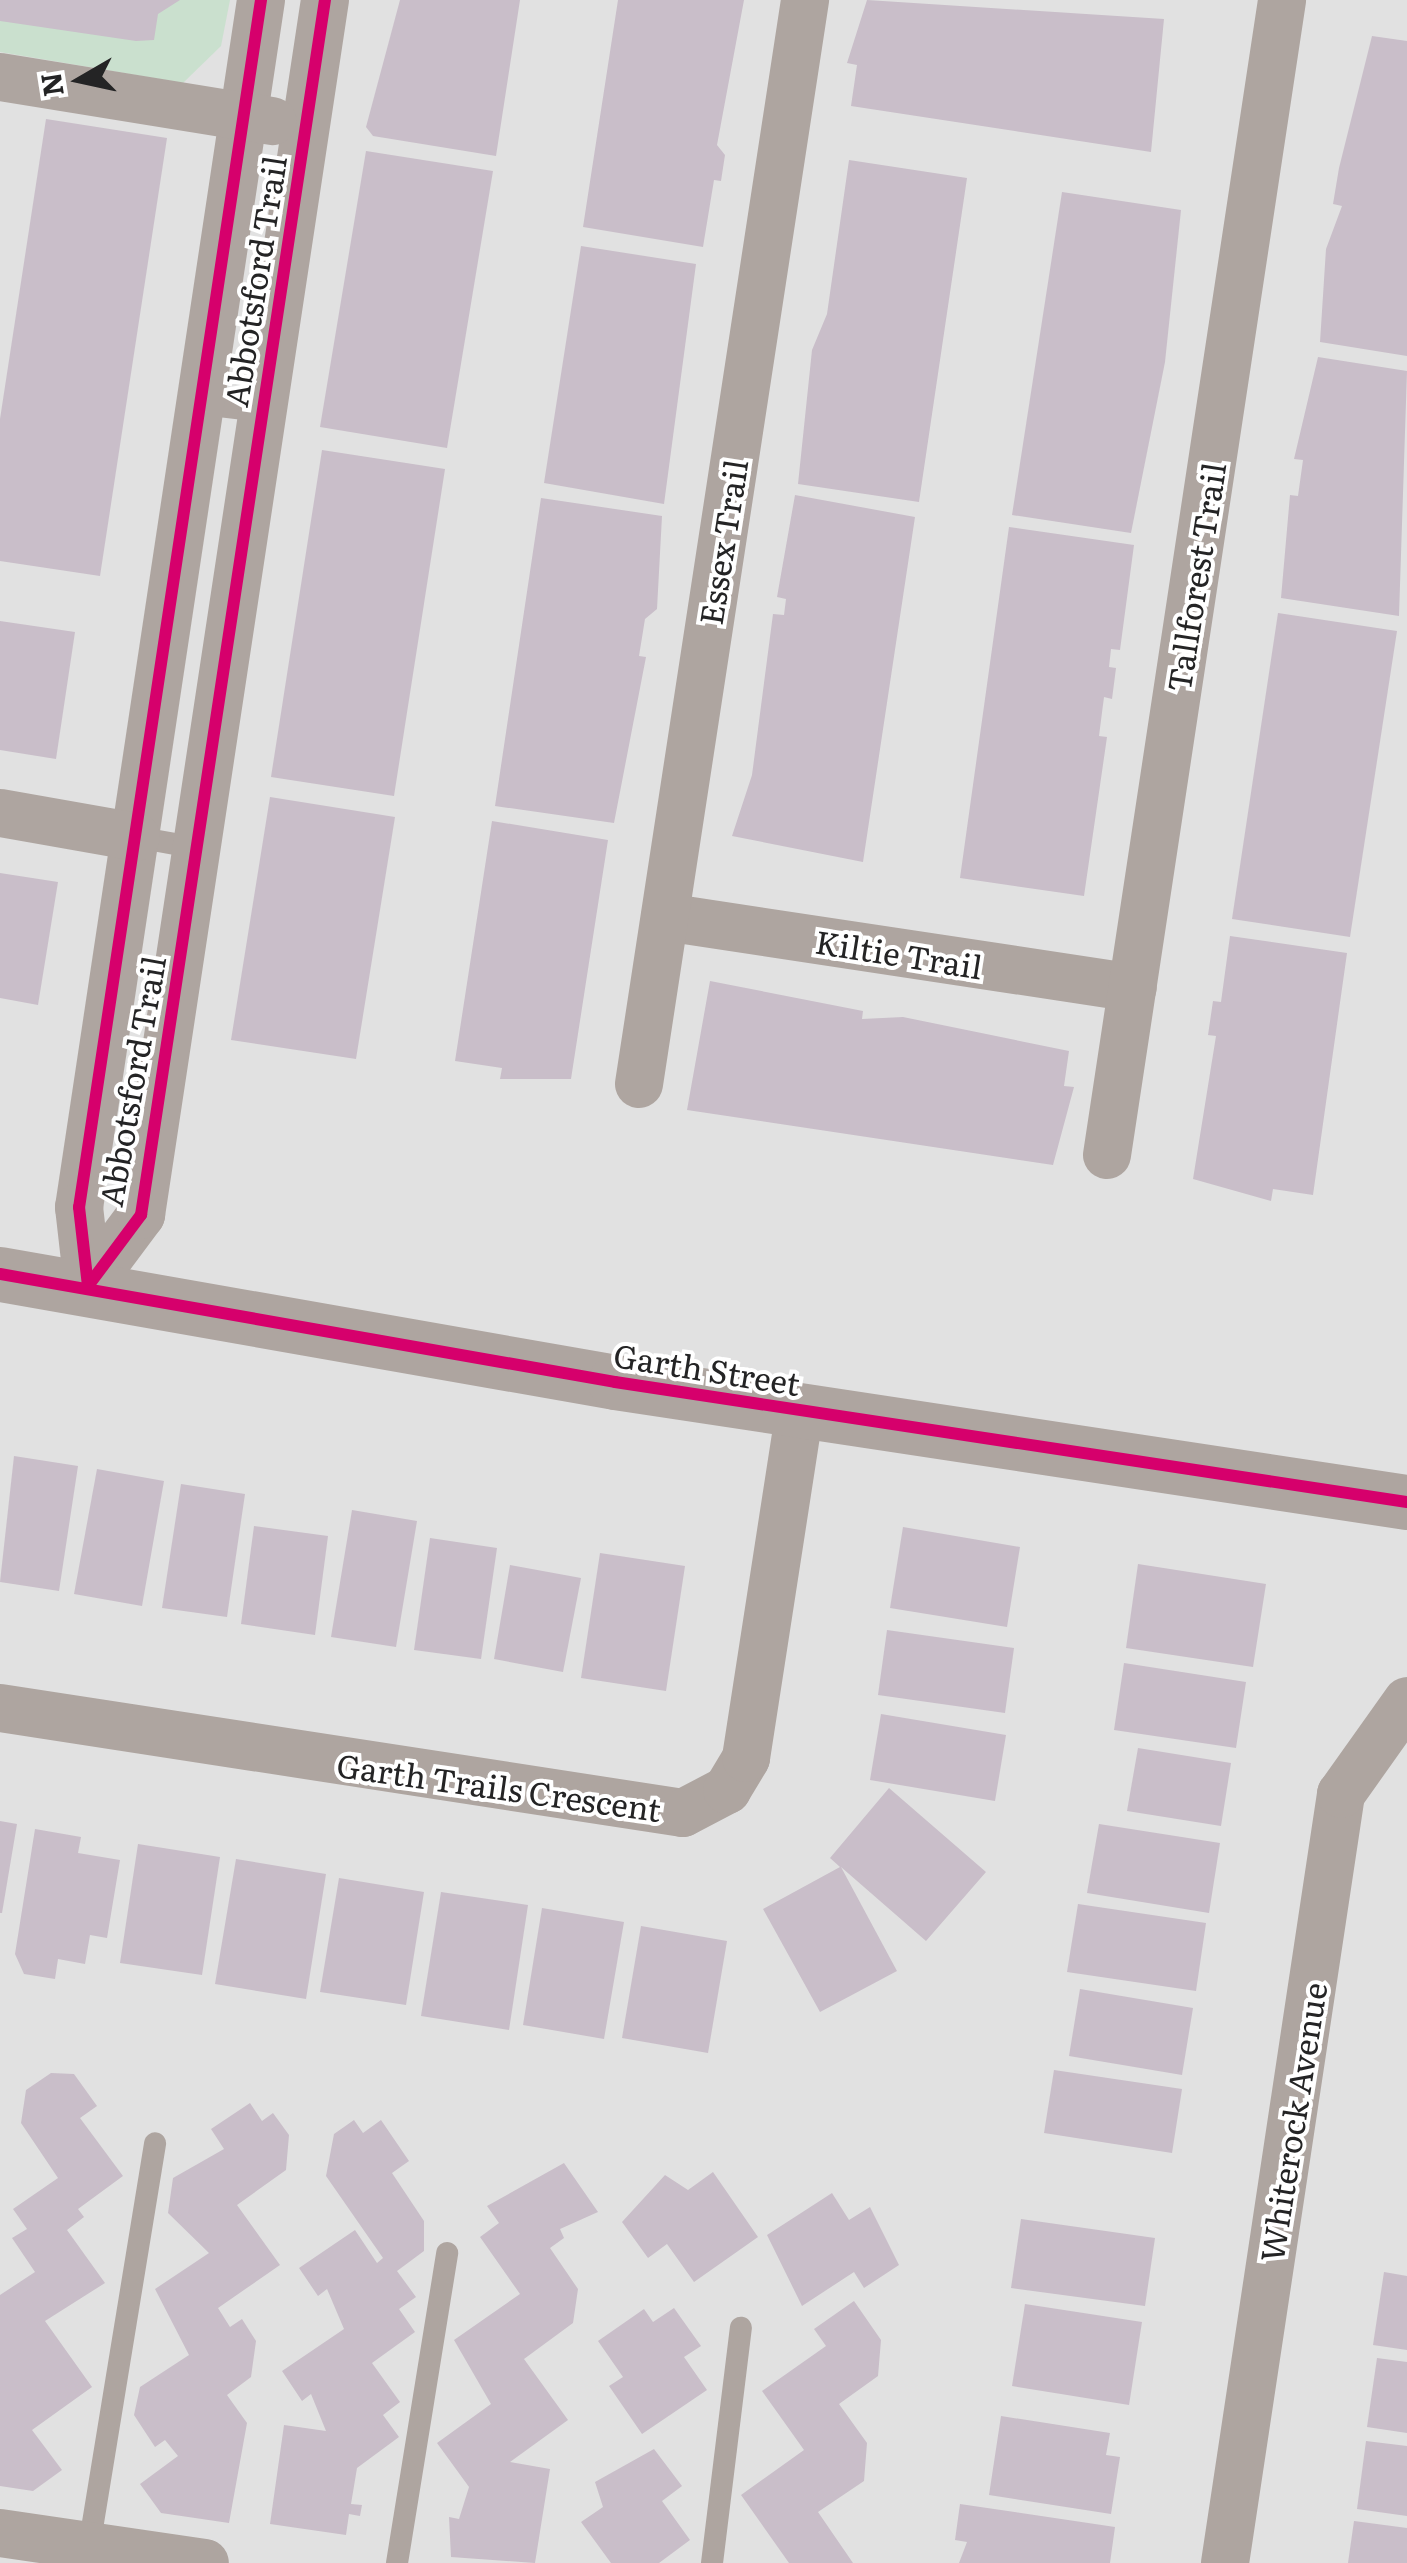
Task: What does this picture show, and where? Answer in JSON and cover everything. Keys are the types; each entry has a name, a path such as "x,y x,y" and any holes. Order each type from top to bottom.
{"street":[{"name":"Abbotsford Trail","path":"88,1286 79,1207 261,0"},
{"name":"Abbotsford Trail","path":"88,1286 141,1216 325,0"},
{"name":"Essex Trail","path":"640,1084 805,0"},
{"name":"Tallforest Trail","path":"1107,1155 1282,0"},
{"path":"0,77 306,125"},
{"path":"0,813 136,837"},
{"name":"Kiltie Trail","path":"665,917 1132,988"},
{"name":"Garth Street","path":"0,1274 88,1286 800,1411 1407,1502"},
{"name":"Garth Trails Crescent","path":"0,1708 651,1814 695,1808 728,1790 746,1758 800,1411"},
{"name":"Whiterock Avenue","path":"1225,2563 1341,1794 1407,1701"},
{"path":"0,2533 193,2562"}],"lane":[{"path":"202,404 262,411"},
{"path":"136,837 198,848"},
{"path":"89,2547 155,2143"},
{"path":"397,2563 447,2253"},
{"path":"712,2563 741,2328"}],"green space":[{"path":"0,0 230,0 221,46 183,83 0,52"}],"building":[{"path":"0,0 180,0 158,14 154,40 136,41 0,21"},
{"path":"400,0 520,0 496,156 373,136 366,127"},
{"path":"618,0 744,0 717,145 725,155 721,181 714,180 703,247 583,227"},
{"path":"867,0 1164,19 1151,152 851,106 857,65 847,63"},
{"path":"1372,36 1407,41 1407,356 1320,342 1326,249 1342,206 1333,204 1339,168"},
{"path":"46,119 167,138 100,576 0,561 0,419"},
{"path":"366,151 493,171 447,448 320,427"},
{"path":"849,160 967,178 919,502 798,484 812,350 827,314"},
{"path":"1062,192 1181,210 1165,362 1131,533 1012,515"},
{"path":"581,246 696,264 664,504 544,483"},
{"path":"1318,357 1407,371 1399,616 1281,598 1290,495 1298,496 1303,460 1294,459"},
{"path":"322,450 445,469 394,796 271,777"},
{"path":"795,495 915,517 863,862 732,836 752,775 773,614 784,615 786,599 777,597"},
{"path":"541,498 662,516 657,609 645,619 639,656 646,657 614,823 495,806"},
{"path":"1009,527 1134,545 1120,650 1111,649 1109,667 1116,668 1112,699 1104,697 1099,736 1107,737 1084,896 960,878"},
{"path":"1278,613 1397,631 1350,937 1232,919"},
{"path":"0,621 75,632 56,759 0,750"},
{"path":"270,797 395,817 356,1059 231,1040"},
{"path":"492,821 608,840 571,1079 500,1079 502,1068 455,1061"},
{"path":"0,873 58,882 38,1005 0,998"},
{"path":"1230,936 1347,953 1313,1195 1273,1189 1271,1201 1193,1179 1216,1036 1208,1035 1213,1001 1221,1002"},
{"path":"710,981 863,1011 862,1019 903,1017 1069,1051 1064,1086 1074,1087 1053,1165 687,1110"},
{"path":"14,1456 78,1466 59,1591 0,1582"},
{"path":"97,1469 164,1481 142,1606 74,1594"},
{"path":"181,1484 245,1494 227,1617 162,1608"},
{"path":"352,1510 417,1521 396,1647 331,1637"},
{"path":"254,1526 328,1536 315,1635 241,1624"},
{"path":"903,1527 1020,1547 1007,1627 890,1608"},
{"path":"430,1538 497,1548 481,1659 414,1650"},
{"path":"600,1553 685,1566 666,1691 581,1678"},
{"path":"1138,1564 1266,1584 1253,1667 1126,1648"},
{"path":"510,1565 581,1578 563,1672 494,1659"},
{"path":"887,1630 1014,1648 1005,1713 878,1695"},
{"path":"1124,1663 1246,1682 1236,1748 1114,1730"},
{"path":"881,1714 1006,1735 995,1801 870,1780"},
{"path":"1138,1748 1231,1763 1221,1826 1127,1811"},
{"path":"889,1788 986,1872 926,1941 841,1867 897,1971 820,2012 763,1909 840,1867 830,1858"},
{"path":"0,1821 17,1824 2,1913 0,1913"},
{"path":"1099,1824 1220,1843 1209,1913 1087,1893"},
{"path":"35,1829 81,1837 78,1853 120,1860 107,1938 90,1935 85,1964 58,1959 55,1979 24,1974 15,1954"},
{"path":"138,1844 220,1857 202,1975 120,1963"},
{"path":"236,1859 326,1874 306,1999 215,1984"},
{"path":"339,1878 424,1892 406,2005 320,1992"},
{"path":"441,1892 528,1905 509,2030 421,2016"},
{"path":"1078,1904 1206,1923 1196,1991 1067,1972"},
{"path":"542,1908 624,1922 604,2039 523,2025"},
{"path":"641,1926 727,1941 708,2053 622,2038"},
{"path":"1080,1989 1193,2008 1182,2075 1069,2056"},
{"path":"1054,2070 1182,2089 1172,2153 1044,2133"},
{"path":"51,2073 74,2074 97,2106 80,2118 123,2176 78,2209 84,2217 67,2230 105,2283 45,2321 92,2387 32,2430 62,2470 33,2491 0,2486 0,2295 35,2272 12,2238 27,2229 13,2209 58,2178 21,2123 26,2090"},
{"path":"250,2103 262,2121 273,2113 289,2135 286,2170 237,2205 280,2265 218,2308 230,2327 242,2319 256,2341 251,2377 227,2395 247,2423 229,2523 161,2513 140,2484 178,2456 165,2440 155,2447 134,2415 140,2387 189,2355 155,2289 209,2253 168,2213 173,2178 224,2149 211,2129"},
{"path":"354,2120 363,2133 381,2120 409,2161 392,2173 424,2221 424,2251 397,2271 416,2297 399,2309 415,2332 372,2363 400,2402 383,2415 399,2437 357,2468 351,2504 362,2505 360,2516 349,2514 346,2535 270,2524 284,2425 326,2431 311,2394 302,2401 282,2371 344,2329 327,2289 318,2296 299,2268 355,2230 377,2263 383,2258 326,2176 334,2134"},
{"path":"564,2163 598,2212 560,2229 564,2238 550,2248 578,2289 573,2323 524,2359 568,2420 510,2462 550,2469 535,2563 451,2557 449,2517 459,2519 469,2487 437,2443 491,2404 454,2340 520,2294 480,2237 499,2223 487,2206"},
{"path":"713,2172 758,2237 694,2282 667,2244 648,2258 622,2222 665,2175 688,2190"},
{"path":"832,2193 849,2220 870,2207 899,2265 864,2288 854,2272 802,2306 767,2235"},
{"path":"1021,2219 1155,2238 1145,2306 1011,2288"},
{"path":"1384,2272 1407,2276 1407,2350 1373,2345"},
{"path":"854,2301 881,2340 878,2376 839,2404 867,2443 864,2481 818,2512 853,2563 789,2563 741,2495 804,2450 762,2391 826,2346 814,2329"},
{"path":"1025,2304 1142,2322 1129,2405 1012,2386"},
{"path":"674,2308 701,2346 684,2357 707,2390 642,2434 609,2386 623,2377 598,2341 644,2309 653,2322"},
{"path":"1377,2358 1407,2362 1407,2433 1367,2427"},
{"path":"1001,2416 1110,2433 1106,2455 1120,2457 1111,2514 989,2495"},
{"path":"1366,2441 1407,2446 1407,2516 1357,2509"},
{"path":"654,2449 682,2486 662,2501 690,2540 659,2563 611,2563 581,2522 603,2507 595,2482"},
{"path":"960,2504 1115,2527 1110,2563 959,2563 967,2542 955,2540"},
{"path":"1354,2521 1407,2528 1407,2563 1348,2563"}],"cycle path":[{"path":"261,0 79,1207 88,1286 141,1215 325,0"},
{"path":"0,1274 615,1382 1407,1502"}]}
